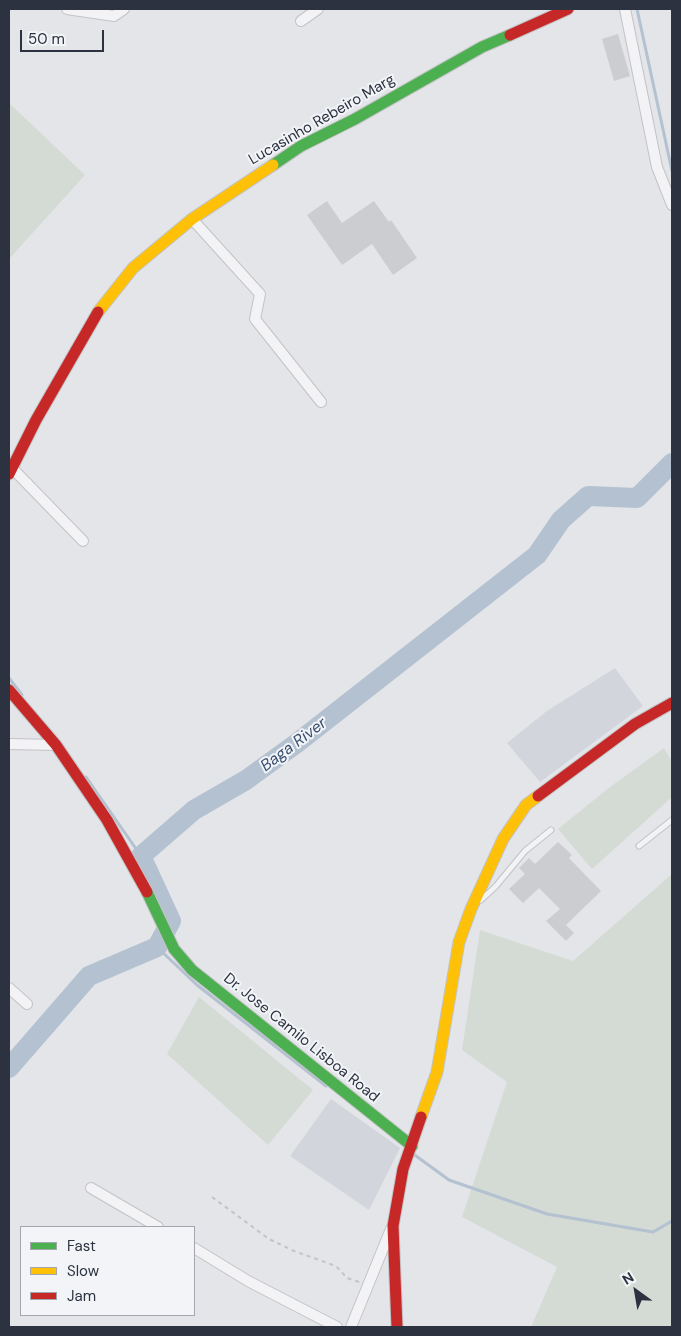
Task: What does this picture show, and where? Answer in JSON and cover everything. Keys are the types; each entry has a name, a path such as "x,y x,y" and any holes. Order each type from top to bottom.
{"street":[{"path":"67,9 114,16 124,9"},
{"path":"302,21 318,9"},
{"name":"Lucasinho Rebeiro Marg","path":"11,471 36,420 93,318 133,268 192,219 301,146 355,119 482,46 568,9"},
{"path":"625,9 657,167 672,206"},
{"path":"192,219 260,294 255,319 321,402"},
{"path":"11,471 83,541"},
{"name":"Dr. Jose Camilo Lisboa Road","path":"9,690 56,745 107,820 136,870 174,949 192,970 410,1149"},
{"path":"350,1327 392,1226 403,1169 437,1072 459,942 471,909 503,839 526,805 634,724 672,703"},
{"path":"9,744 56,745"},
{"path":"9,988 28,1004"},
{"path":"91,1188 156,1226"},
{"path":"392,1226 397,1327"},
{"path":"195,1249 248,1280 337,1327"}],"lane":[{"path":"639,846 672,820"},
{"path":"471,909 496,886 525,851 551,830"}],"path":[{"path":"212,1197 269,1239 294,1251 336,1266 347,1278 368,1285"}],"shaded area":[{"path":"9,103 85,175 9,259"},
{"path":"615,668 643,706 540,782 507,743 547,711"},
{"path":"664,748 672,762 672,797 592,869 558,829 610,787"},
{"path":"672,874 672,1327 531,1327 557,1267 462,1217 507,1082 462,1050 480,930 573,961"},
{"path":"199,997 313,1090 268,1145 167,1054"},
{"path":"331,1099 400,1148 369,1210 290,1156"}],"building":[{"path":"618,34 630,76 614,81 602,39"},
{"path":"327,201 342,223 374,201 389,222 391,220 417,258 393,275 372,244 342,265 307,215"},
{"path":"558,842 572,855 569,858 601,891 566,925 574,933 566,941 546,921 560,909 539,888 523,903 509,889 525,874 519,868 529,858 535,864"}],"waterway":[{"path":"637,9 672,171"},
{"name":"Baga River","path":"9,1068 89,976 157,947 171,921 141,856 194,810 246,780 297,743 537,555 561,520 588,496 637,498 672,463"},
{"path":"9,678 22,695"},
{"path":"86,777 141,856"},
{"path":"157,947 197,985 326,1086"},
{"path":"412,1153 449,1180 547,1214 653,1232 672,1221"}],"traffic: fast":[{"path":"273,165 301,146 355,119 482,47 510,35"},
{"path":"147,892 174,949 192,970 412,1146"}],"traffic: slow":[{"path":"98,312 133,268 192,219 273,165"},
{"path":"421,1117 437,1072 459,942 471,909 503,839 526,805 538,796"}],"traffic: jam":[{"path":"510,35 568,9"},
{"path":"9,474 36,420 98,312"},
{"path":"9,690 56,745 107,820 147,892"},
{"path":"538,796 635,724 672,703"},
{"path":"397,1327 393,1226 403,1169 421,1117"}]}
